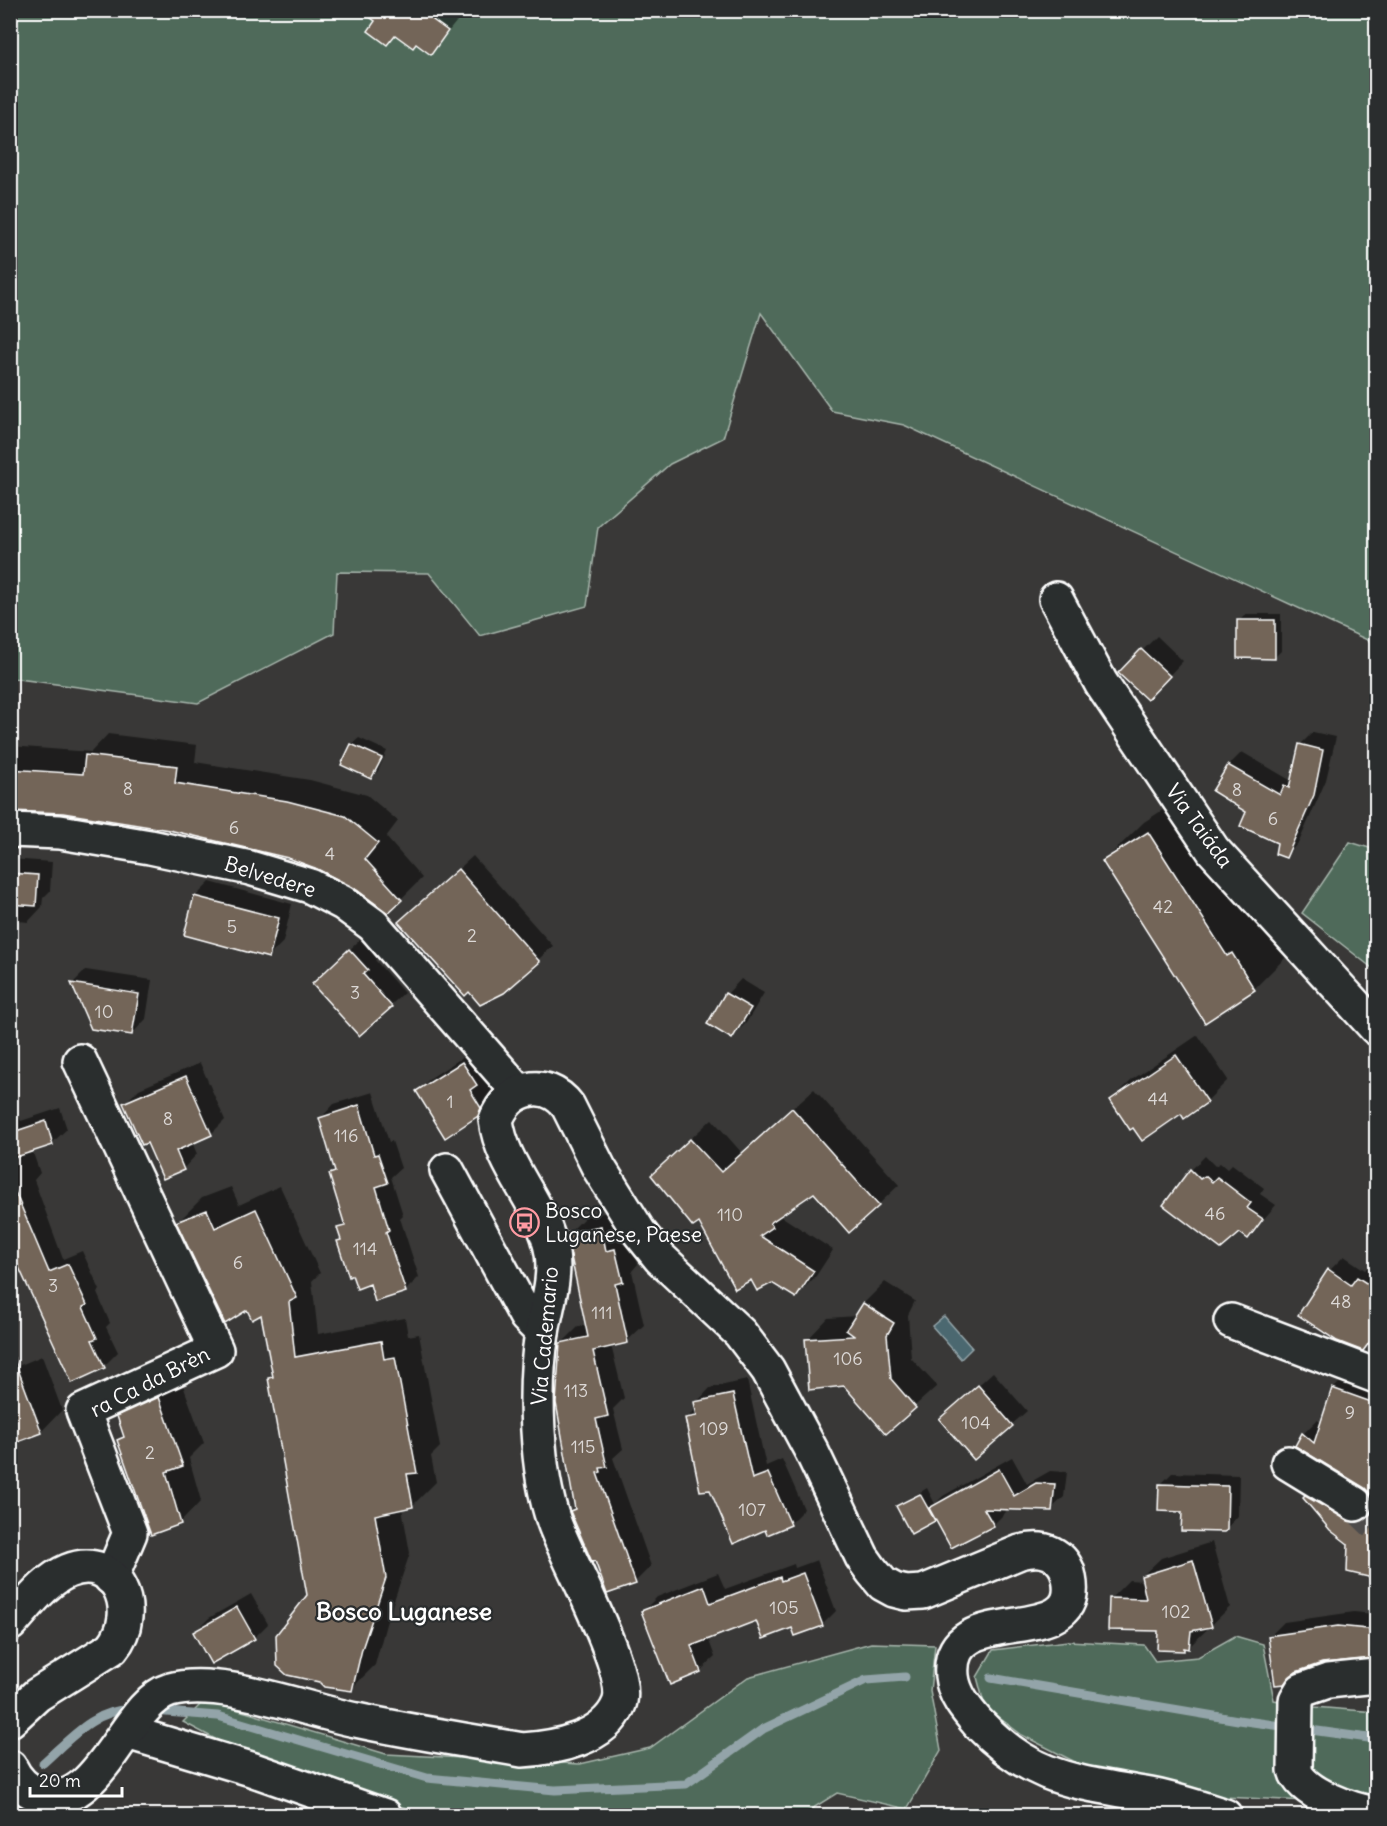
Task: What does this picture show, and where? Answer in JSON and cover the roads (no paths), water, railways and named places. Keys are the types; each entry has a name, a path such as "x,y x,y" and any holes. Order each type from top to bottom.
{"street":[{"name":"Via Taiáda","path":"1056,599 1101,683 1213,850 1377,1028"},
{"name":"Belvedere","path":"10,830 60,832 150,847 250,868 318,890 343,903 374,926 519,1092"},
{"name":"ra Ca da Brèn","path":"80,1061 216,1350 83,1411 130,1533 111,1578"},
{"path":"519,1092 542,1089 561,1097 575,1118 599,1168 639,1232 660,1258 723,1316 758,1356 807,1443 862,1557 883,1584 906,1593 923,1592 1020,1552 1034,1549 1048,1551 1060,1558 1068,1571 1071,1586 1068,1601 1062,1611 1040,1622 984,1630 963,1643 956,1653 952,1665 954,1688 960,1701 976,1720 1024,1760 1062,1779 1168,1799 1225,1815"},
{"name":"Via Cademario","path":"10,1767 20,1783 30,1791 55,1797 80,1786 91,1777 136,1721 165,1691 181,1687 204,1687 266,1698 354,1720 522,1750 549,1749 571,1743 590,1734 620,1703 621,1684 610,1646 553,1521 544,1472 538,1429 537,1375 542,1332 550,1298 552,1253 546,1232 501,1144 496,1120 508,1099 519,1092"},
{"path":"447,1170 526,1316 542,1332"},
{"path":"1231,1321 1377,1376"},
{"path":"1288,1463 1355,1504"},
{"path":"10,1624 50,1582 69,1570 91,1568 111,1578 124,1598 125,1625 121,1637 100,1656 25,1704 10,1720"},
{"path":"1377,1676 1328,1681 1308,1686 1299,1694 1296,1707 1295,1770 1299,1779 1308,1786 1341,1805 1377,1814"},
{"path":"136,1721 251,1769 385,1815"}],"water":[{"path":"944,1316 972,1348 961,1359 932,1326"}],"waterway":[{"path":"153,1711 218,1716 427,1778 555,1790 686,1784 763,1729 866,1680 905,1677"},
{"path":"991,1678 1238,1720 1376,1739"},
{"path":"43,1763 95,1720 107,1714 133,1710"}],"tunnel":[{"path":"1355,1504 1376,1524"}],"place":[{"name":"Bosco Luganese, Paese","path":"524,1223"}],"district":[{"name":"Bosco Luganese","path":"404,1612"}]}
